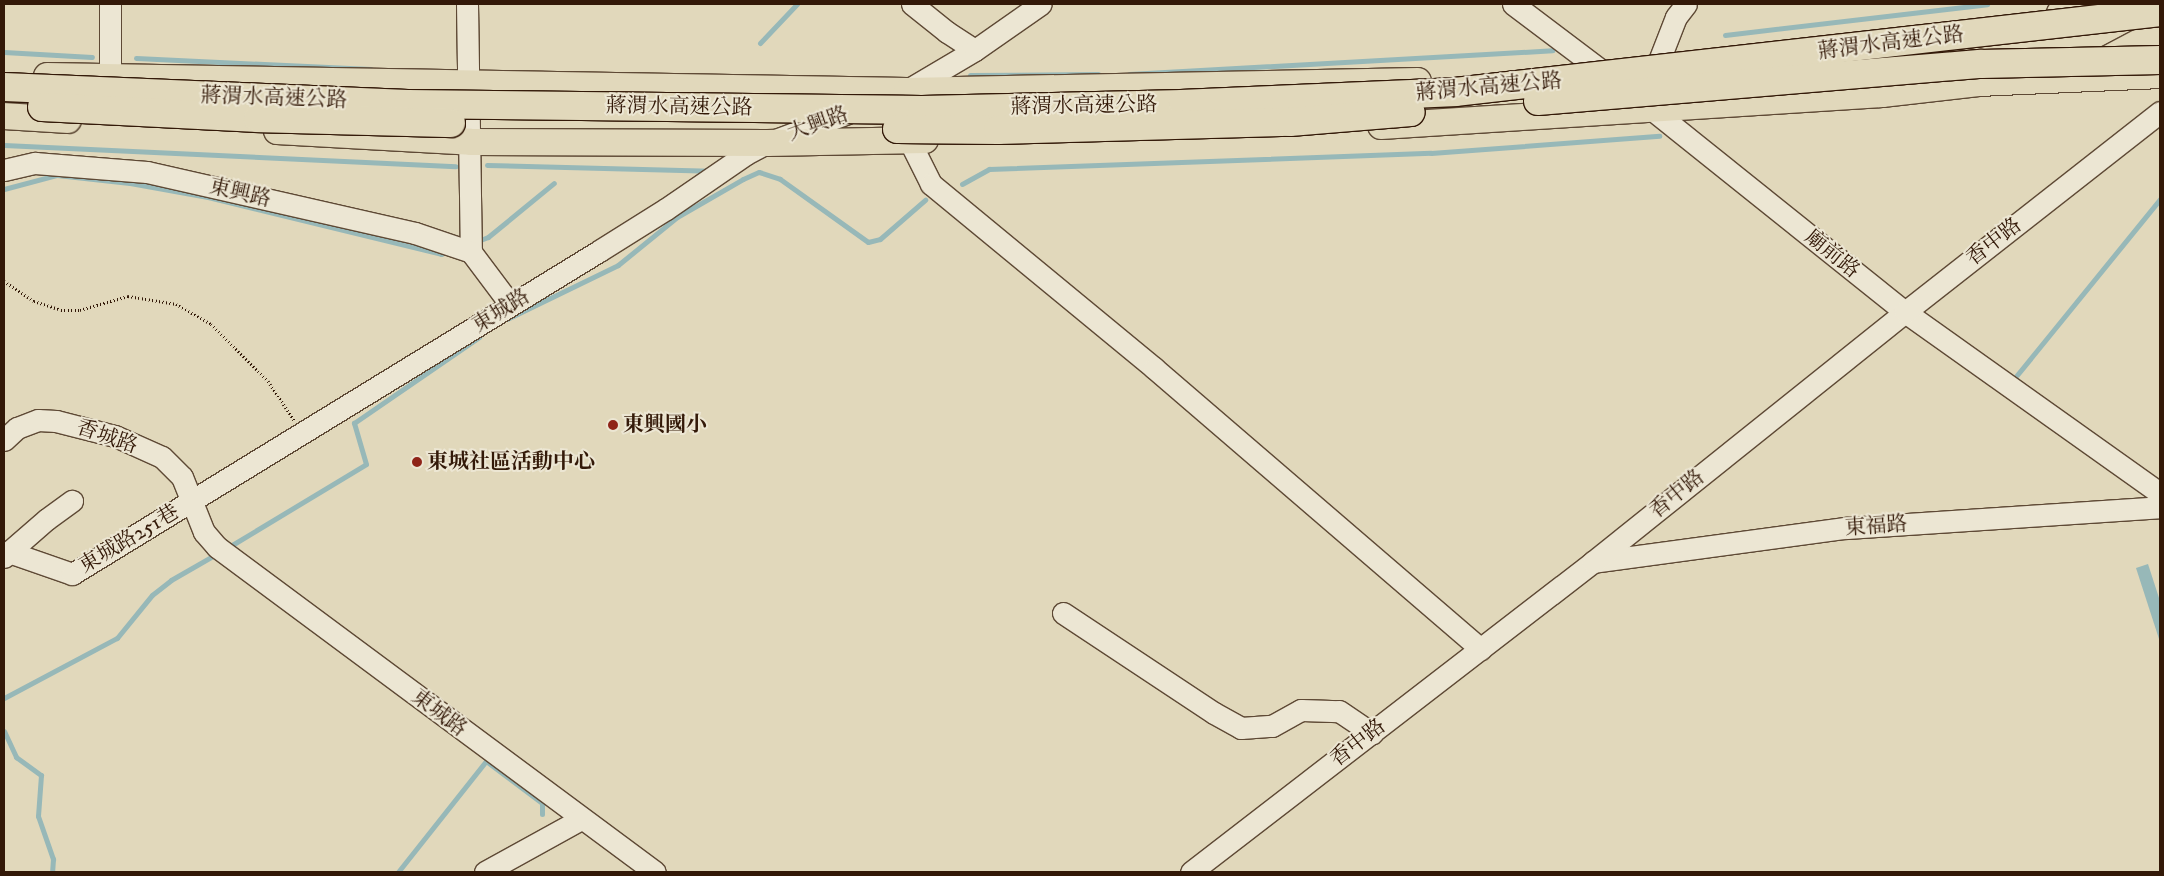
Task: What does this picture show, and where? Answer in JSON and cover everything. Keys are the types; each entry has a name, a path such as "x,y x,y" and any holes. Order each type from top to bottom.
{"highway":[{"name":"蔣渭水高速公路","path":"4,87 408,104 912,110 1183,104 1455,92 2160,12"},
{"name":"蔣渭水高速公路","path":"4,106 377,123 614,123 998,130 1290,122 1981,64 2160,60"}],"main road":[{"path":"4,74 907,91 1445,80 1592,63 1889,41 2020,21 2104,4"},
{"path":"2071,78 2160,31"},
{"path":"4,116 471,142 767,143 1064,138 1465,122 1650,108 1882,94 1978,83 2160,75"},
{"path":"620,142 607,129 601,113 607,97 623,86"},
{"path":"1064,138 1083,124 1088,112 1084,100 1067,88"}],"street":[{"path":"110,4 110,77"},
{"path":"467,4 471,142 471,252 510,304"},
{"path":"912,4 947,32 975,50"},
{"name":"大興路","path":"600,251 666,209 746,154 767,143 907,91 975,50 1041,4"},
{"name":"廟前路","path":"1513,4 1650,108 1904,312 2160,493"},
{"path":"1660,58 1676,17 1686,4"},
{"name":"香中路","path":"1191,872 1592,562 1904,312 2160,112"},
{"path":"909,140 931,184 1154,368 1481,649"},
{"name":"東興路","path":"4,170 34,163 147,172 415,233 471,252"},
{"name":"東城路","path":"600,251 510,304 303,434 191,501 204,532 221,550 581,819 655,872"},
{"name":"香城路","path":"4,440 17,428 38,420 56,421 116,436 162,458 182,477 191,501"},
{"name":"東城路251巷","path":"6,555 47,519 72,501"},
{"name":"東城路251巷","path":"6,555 72,574 191,501"},
{"name":"東福路","path":"1592,562 1846,528 2160,507"},
{"path":"1063,613 1214,713 1242,728 1272,726 1301,710 1339,711 1372,733"},
{"path":"485,872 581,819"}],"path":[{"path":"4,281 34,301 61,310 80,310 128,296 176,304 211,324 268,381 303,434"}],"water":[{"path":"2148,564 2160,601 2160,642 2136,568"}],"waterway":[{"path":"760,43 797,4"},
{"path":"1725,35 1987,4"},
{"path":"1129,74 1552,50"},
{"path":"4,52 92,57"},
{"path":"136,58 371,69"},
{"path":"970,75 1098,74"},
{"path":"962,184 989,169 1431,153 1659,136"},
{"path":"4,145 456,166"},
{"path":"487,165 710,171"},
{"path":"507,319 618,265 677,217 743,179 759,172 780,179 868,242 880,239 925,200"},
{"path":"4,189 57,175 130,183 208,197 441,254 448,251"},
{"path":"475,242 488,237 554,183"},
{"path":"2017,375 2160,199"},
{"path":"227,548 366,464 354,423 479,337"},
{"path":"4,698 117,638 152,595 171,580 218,553"},
{"path":"4,731 16,757 41,775 38,816 53,859 52,872"},
{"path":"398,872 486,761 542,803 542,814"}],"place":[{"name":"東興國小","path":"613,425"},
{"name":"東城社區活動中心","path":"417,462"}]}
